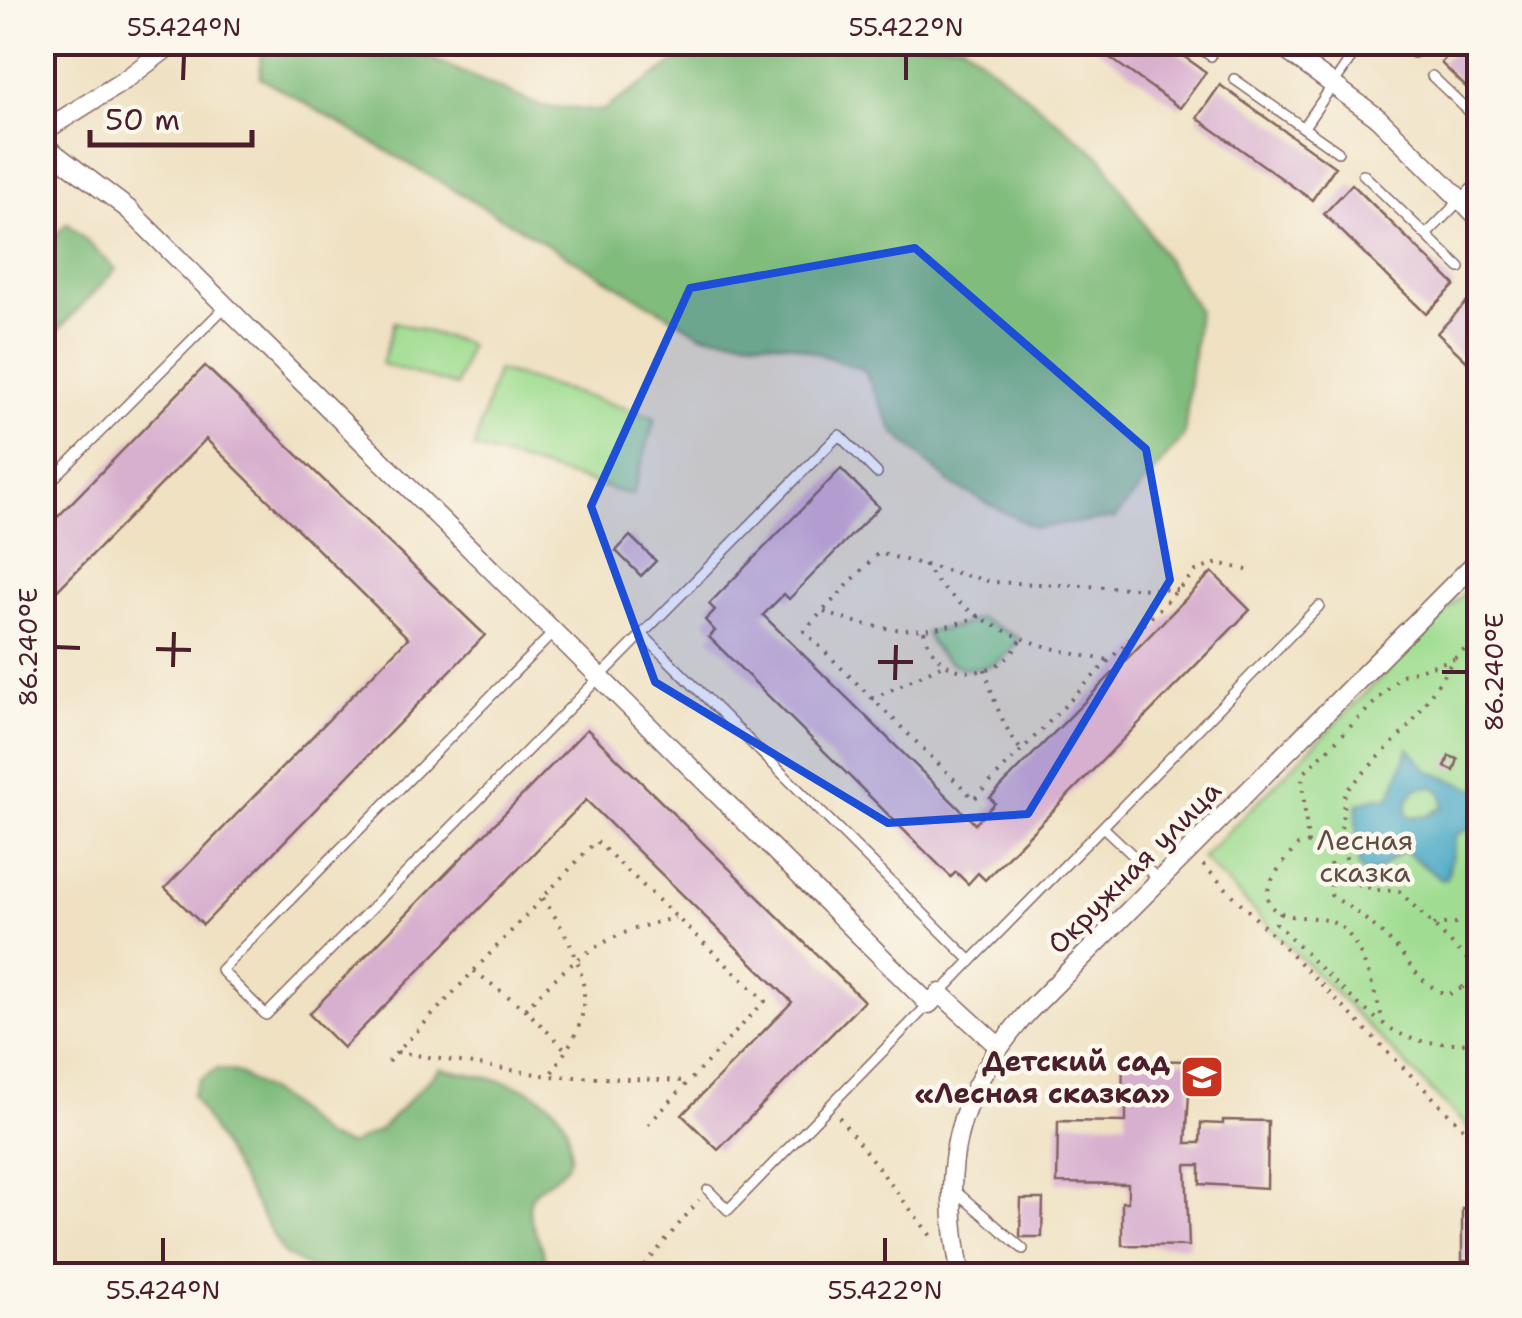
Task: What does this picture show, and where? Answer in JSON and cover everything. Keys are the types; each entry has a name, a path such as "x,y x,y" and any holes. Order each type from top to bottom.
{"street":[{"path":"42,132 126,80 175,42"},
{"path":"1275,42 1378,118 1480,219"},
{"path":"42,144 128,208 598,678 935,998 998,1046"},
{"name":"Окружная улица","path":"961,1276 951,1188 957,1134 968,1100 998,1046 1480,558"}],"lane":[{"path":"1192,42 1210,56"},
{"path":"1304,127 1362,42"},
{"path":"1397,42 1414,53"},
{"path":"1432,76 1480,122"},
{"path":"1234,79 1338,152"},
{"path":"1364,174 1460,268"},
{"path":"1426,235 1480,180"},
{"path":"42,490 225,307"},
{"path":"553,633 221,970 266,1014 839,435 877,473"},
{"path":"708,1190 728,1210 1319,606"},
{"path":"642,634 971,961"},
{"path":"1103,827 1159,880"},
{"path":"951,1188 1023,1249"}],"path":[{"path":"1178,590 1010,584 878,553 804,631 974,799 1021,750 1110,660 1178,590 1196,571 1218,563 1252,571"},
{"path":"924,564 933,579 980,616 1022,638 1110,660"},
{"path":"822,612 876,628 924,630 980,616"},
{"path":"924,630 929,646 947,663 966,672 985,670 1006,660 1022,638"},
{"path":"1330,841 1332,895 1380,931 1424,984 1447,995 1462,988 1480,971 1399,891 1376,890 1354,883 1340,839 1345,792 1412,722 1454,659 1480,636"},
{"path":"1308,844 1302,780 1305,772 1402,674 1454,659"},
{"path":"872,699 947,663"},
{"path":"985,670 1007,732 1021,750"},
{"path":"1340,839 1298,846 1272,875 1267,894 1272,906 1281,913 1320,918 1340,926 1356,946 1384,1024"},
{"path":"388,1062 596,841 765,1001 643,1130"},
{"path":"1189,851 1480,1145"},
{"path":"543,898 578,958 584,1001 578,1027 549,1076"},
{"path":"1281,913 1276,923 1384,1024 1410,1038 1480,1042"},
{"path":"525,1009 605,938 676,917"},
{"path":"1434,925 1480,920"},
{"path":"474,971 525,1009 565,1050"},
{"path":"398,1052 549,1076 689,1081"},
{"path":"830,1106 934,1240"},
{"path":"648,1276 646,1264 708,1190"}],"highlighted area":[{"path":"915,248 1146,449 1170,580 1028,814 888,823 655,682 591,506 690,288"}],"green space":[{"path":"262,43 395,43 540,106 602,111 693,50 711,43 962,43 1102,158 1198,310 1184,436 1115,518 1035,528 951,484 894,432 864,370 791,344 701,334 260,77"},
{"path":"67,223 116,269 43,346 43,249"},
{"path":"394,322 469,344 456,386 382,364"},
{"path":"497,370 655,417 632,495 474,448"},
{"name":"Лесная сказка","path":"1479,578 1479,1139 1202,858"},
{"path":"979,618 1019,638 997,662 984,667 970,668 944,658 926,632 956,627"},
{"path":"440,1068 520,1087 554,1107 565,1122 570,1146 567,1165 537,1190 530,1202 531,1220 544,1256 542,1275 342,1275 308,1267 284,1254 192,1095 199,1080 217,1069 236,1072 284,1101 325,1138 349,1145 381,1129"}],"water":[{"path":"1409,748 1429,771 1479,791 1479,823 1456,835 1447,878 1442,880 1403,850 1370,877 1359,868 1358,804 1377,797 1390,798","holes":["1434,787 1442,793 1443,806 1427,816 1409,817 1408,799 1417,788"]}],"building":[{"path":"1088,42 1163,42 1206,72 1180,108"},
{"path":"1461,42 1480,42 1480,101 1441,63"},
{"path":"1220,85 1335,167 1312,200 1197,118"},
{"path":"1352,184 1455,285 1426,314 1324,214"},
{"path":"1466,303 1480,316 1480,374 1437,333"},
{"path":"205,366 485,635 203,925 165,888 408,638 206,439 42,606 42,533"},
{"path":"841,469 879,507 789,599 784,594 763,615 975,824 995,803 990,798 1212,572 1250,610 985,880 978,873 968,884 956,872 951,877 709,637 715,631 705,620 715,610 709,604"},
{"path":"630,536 656,561 641,576 616,551"},
{"path":"587,729 864,1001 718,1150 682,1115 792,1002 586,800 343,1048 309,1014"},
{"path":"1449,756 1458,759 1454,771 1445,767"},
{"path":"1123,1060 1191,1061 1186,1143 1200,1143 1201,1123 1268,1121 1267,1188 1200,1184 1200,1165 1186,1165 1189,1246 1122,1245 1122,1202 1128,1202 1128,1184 1057,1183 1058,1121 1126,1122 1126,1106 1122,1106"},
{"path":"1021,1199 1043,1199 1042,1237 1020,1237"},
{"path":"1462,1208 1480,1208 1480,1261 1462,1261"}],"place":[{"name":"Детский сад «Лесная сказка»","path":"1202,1077"}]}
